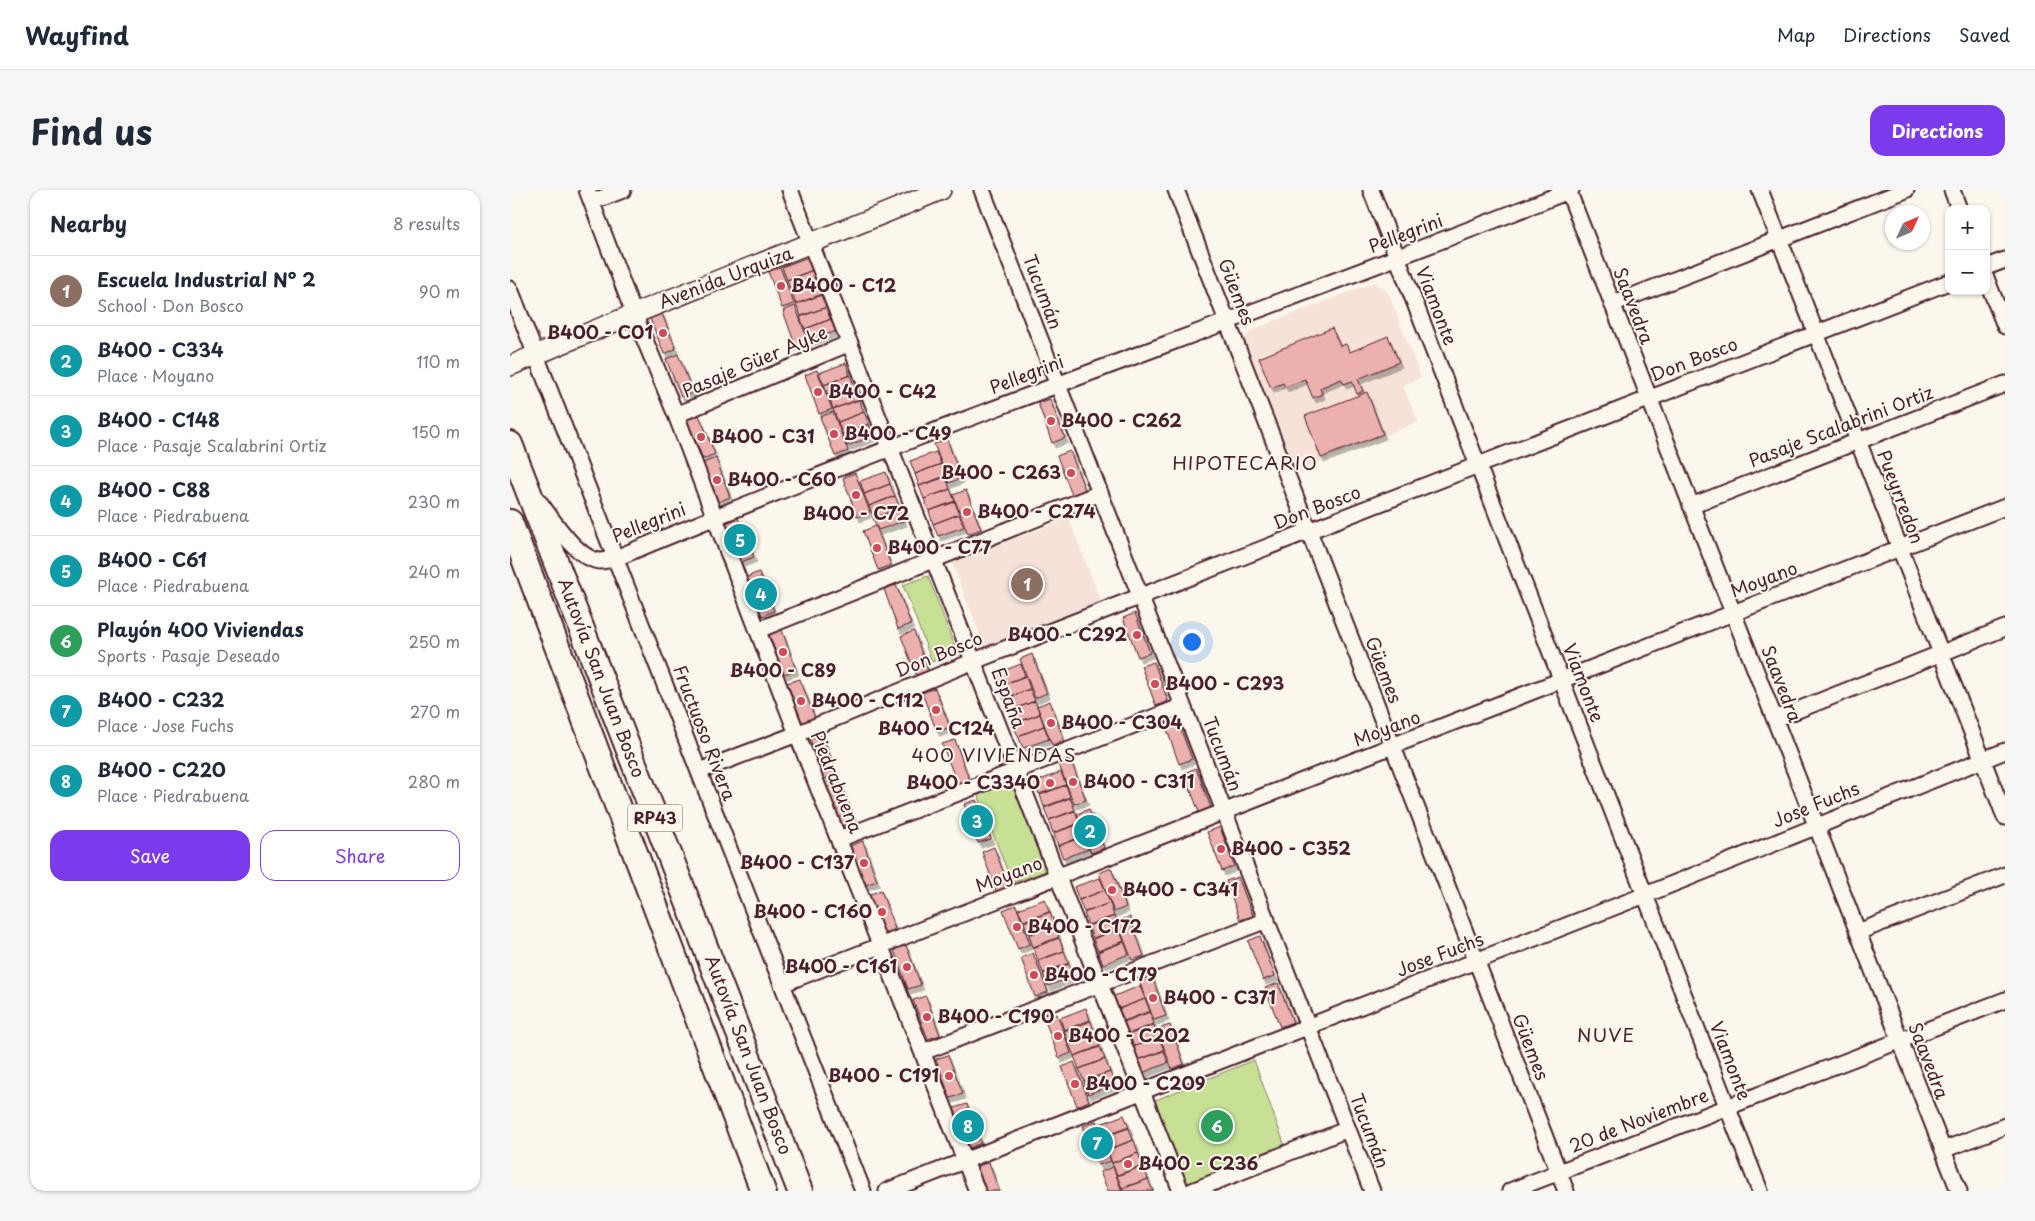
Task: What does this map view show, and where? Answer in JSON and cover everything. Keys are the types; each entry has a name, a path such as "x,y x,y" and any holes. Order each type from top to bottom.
{"main road":[{"name":"Autovía San Juan Bosco","path":"510,444 800,1191"},
{"name":"Autovía San Juan Bosco","path":"510,522 763,1191"}],"street":[{"path":"589,196 623,190"},
{"name":"España","path":"790,190 932,560 974,661 1181,1191"},
{"name":"Avenida Urquiza","path":"510,366 634,314 811,245 941,190"},
{"name":"Tucumán","path":"982,190 1372,1191"},
{"name":"Güemes","path":"1176,190 1566,1191"},
{"name":"Viamonte","path":"1371,190 1760,1191"},
{"name":"Pellegrini","path":"525,484 568,541 585,554 599,561 616,558 714,517 890,448 1397,258 1569,190"},
{"name":"Saavedra","path":"1569,190 1959,1191"},
{"name":"Pueyrredon","path":"1760,190 2005,817"},
{"path":"1612,304 1906,190"},
{"path":"1952,190 1958,205"},
{"name":"Piedrabuena","path":"589,196 634,314 676,415 797,734 977,1191"},
{"path":"1990,266 2005,260"},
{"name":"Don Bosco","path":"699,771 797,734 974,661 1945,284"},
{"path":"1990,288 2005,326"},
{"name":"Fructuoso Rivera","path":"510,289 863,1191"},
{"name":"Pasaje Güer Ayke","path":"676,415 850,343"},
{"name":"Pasaje Scalabrini Ortiz","path":"1691,506 2005,384"},
{"path":"758,630 1100,493"},
{"name":"Moyano","path":"782,984 2005,507"},
{"path":"1775,719 2005,628"},
{"path":"839,839 1183,706"},
{"name":"Jose Fuchs","path":"887,1191 1645,895 2005,751"},
{"path":"1858,932 2005,875"},
{"path":"923,1052 1267,920"},
{"name":"20 de Noviembre","path":"1510,1191 2005,1000"},
{"path":"1943,1150 2005,1126"},
{"path":"1192,1191 1348,1129"}],"shaded area":[{"path":"1375,282 1388,292 1421,377 1403,386 1418,422 1296,472 1244,338 1254,329"},
{"path":"1069,518 1102,605 986,650 952,562"}],"green space":[{"path":"928,576 957,652 932,662 903,585"},
{"path":"1012,782 1046,871 1012,883 978,795"},
{"path":"1254,1060 1286,1149 1189,1187 1183,1186 1148,1103"}],"building":[{"path":"808,257 813,270 787,280 782,267"},
{"name":"B400 - C12","path":"779,264 794,304 782,308 767,269"},
{"path":"813,270 817,282 791,292 787,280"},
{"path":"817,282 822,295 796,304 791,292"},
{"path":"822,294 827,307 801,316 796,304"},
{"path":"795,306 810,346 797,350 783,311"},
{"path":"827,307 831,319 805,329 800,317"},
{"name":"B400 - C01","path":"661,311 676,349 664,354 649,316"},
{"path":"831,319 836,331 810,341 805,329"},
{"path":"1332,328 1340,346 1346,344 1350,352 1388,336 1399,362 1358,379 1363,391 1357,394 1352,381 1344,384 1341,379 1320,388 1322,394 1313,398 1305,379 1285,387 1283,383 1271,388 1259,358"},
{"path":"678,354 693,393 681,397 666,359"},
{"path":"846,363 850,375 824,385 819,373"},
{"name":"B400 - C42","path":"817,370 832,409 819,414 805,375"},
{"path":"850,375 855,387 829,397 824,385"},
{"path":"855,387 860,399 833,409 829,397"},
{"path":"1367,392 1383,434 1321,458 1305,416"},
{"name":"B400 - C262","path":"1050,399 1065,438 1052,443 1038,403"},
{"path":"859,400 864,412 838,422 833,409"},
{"name":"B400 - C49","path":"833,412 848,451 835,456 820,417"},
{"path":"864,412 869,424 842,434 838,422"},
{"name":"B400 - C31","path":"699,415 715,454 703,459 687,420"},
{"path":"869,424 873,436 847,446 842,434"},
{"path":"947,439 961,478 949,483 934,444"},
{"name":"B400 - C263","path":"1070,451 1085,490 1072,495 1057,456"},
{"path":"936,452 941,464 915,474 910,461"},
{"name":"B400 - C60","path":"716,458 730,497 718,502 703,463"},
{"path":"941,464 945,476 919,486 915,474"},
{"path":"886,472 890,484 864,494 860,481"},
{"name":"B400 - C72","path":"855,473 870,512 857,517 843,478"},
{"path":"946,477 950,489 924,499 919,486"},
{"path":"890,484 895,496 869,506 864,494"},
{"path":"950,489 955,501 929,511 924,499"},
{"name":"B400 - C274","path":"966,490 981,529 968,534 953,495"},
{"path":"895,496 900,508 874,518 869,506"},
{"path":"955,502 959,514 933,524 929,511"},
{"path":"900,508 904,521 878,530 873,518"},
{"path":"959,514 964,527 938,536 933,524"},
{"path":"738,518 754,557 741,562 726,523"},
{"name":"B400 - C77","path":"876,526 891,565 878,570 863,531"},
{"path":"759,572 774,611 762,616 747,577"},
{"path":"896,585 911,624 898,629 884,589"},
{"name":"B400 - C292","path":"1135,613 1150,653 1138,657 1123,618"},
{"name":"B400 - C89","path":"782,630 796,670 784,674 769,635"},
{"path":"914,631 928,671 916,675 901,636"},
{"path":"1032,654 1047,693 1035,698 1020,659"},
{"name":"B400 - C293","path":"1154,662 1168,701 1156,706 1141,666"},
{"path":"1021,664 1025,676 999,686 995,674"},
{"path":"1026,676 1030,689 1004,699 999,686"},
{"name":"B400 - C112","path":"800,679 815,718 802,722 787,683"},
{"name":"B400 - C124","path":"935,688 950,727 937,732 922,693"},
{"path":"1030,689 1035,701 1009,711 1004,699"},
{"path":"1035,701 1040,714 1013,724 1009,711"},
{"name":"B400 - C304","path":"1050,701 1064,740 1052,745 1037,706"},
{"path":"1040,714 1044,726 1018,736 1013,724"},
{"path":"1177,720 1192,759 1179,764 1165,724"},
{"path":"1044,726 1049,739 1023,748 1018,736"},
{"path":"822,735 837,774 824,779 810,739"},
{"path":"955,740 969,779 957,783 942,744"},
{"name":"B400 - C311","path":"1071,761 1086,800 1074,804 1059,765"},
{"path":"1196,768 1211,808 1199,812 1184,773"},
{"name":"B400 - C3340","path":"1061,772 1066,785 1039,794 1035,782"},
{"path":"840,782 855,821 842,826 827,787"},
{"path":"1066,785 1070,797 1044,807 1040,795"},
{"path":"1070,798 1075,810 1049,820 1044,808"},
{"path":"976,800 991,839 978,843 964,804"},
{"path":"1089,809 1104,848 1091,853 1077,814"},
{"path":"1075,811 1080,823 1053,833 1049,820"},
{"path":"1080,824 1084,836 1058,846 1054,833"},
{"name":"B400 - C352","path":"1220,827 1234,866 1222,871 1207,832"},
{"path":"1084,836 1089,849 1063,858 1058,846"},
{"name":"B400 - C137","path":"863,841 877,881 865,885 850,846"},
{"path":"994,847 1009,887 996,891 982,852"},
{"name":"B400 - C341","path":"1111,868 1126,907 1114,912 1099,873"},
{"path":"1238,877 1253,916 1240,920 1226,881"},
{"path":"1100,878 1105,890 1079,900 1074,887"},
{"name":"B400 - C160","path":"881,890 895,929 883,934 868,895"},
{"path":"1105,890 1110,903 1084,912 1079,900"},
{"path":"1045,899 1049,912 1023,921 1018,909"},
{"path":"1110,903 1114,916 1088,925 1084,913"},
{"name":"B400 - C172","path":"1016,905 1030,944 1018,949 1003,910"},
{"path":"1050,912 1054,924 1028,934 1024,922"},
{"path":"1115,916 1119,929 1093,938 1088,926"},
{"path":"1130,917 1144,956 1132,960 1117,921"},
{"path":"1055,925 1059,937 1033,947 1029,935"},
{"path":"1119,929 1124,941 1098,951 1093,939"},
{"path":"1260,936 1275,976 1263,980 1248,941"},
{"path":"1059,938 1064,951 1038,960 1033,948"},
{"path":"1124,942 1129,954 1103,964 1098,952"},
{"name":"B400 - C161","path":"906,945 921,985 908,989 894,950"},
{"path":"1064,951 1069,963 1043,973 1038,961"},
{"name":"B400 - C179","path":"1033,953 1048,992 1035,997 1021,958"},
{"path":"1069,964 1074,976 1048,986 1043,974"},
{"name":"B400 - C371","path":"1152,976 1166,1016 1154,1020 1139,981"},
{"path":"1278,983 1293,1022 1280,1027 1265,988"},
{"path":"1140,986 1145,999 1118,1009 1114,996"},
{"name":"B400 - C190","path":"926,996 940,1035 928,1039 913,1000"},
{"path":"1145,999 1150,1011 1124,1021 1119,1009"},
{"path":"1086,1008 1090,1020 1064,1030 1060,1018"},
{"path":"1150,1012 1154,1024 1128,1034 1124,1022"},
{"name":"B400 - C202","path":"1057,1014 1071,1053 1059,1058 1044,1018"},
{"path":"1091,1021 1095,1033 1069,1043 1064,1031"},
{"path":"1154,1025 1159,1037 1133,1047 1128,1035"},
{"path":"1170,1025 1184,1064 1172,1069 1157,1029"},
{"path":"1096,1034 1100,1046 1074,1056 1069,1044"},
{"path":"1159,1038 1164,1050 1138,1060 1133,1047"},
{"path":"1100,1047 1105,1059 1079,1069 1074,1056"},
{"path":"1164,1051 1168,1063 1142,1073 1138,1060"},
{"name":"B400 - C191","path":"948,1055 963,1094 950,1098 936,1059"},
{"path":"1105,1059 1110,1072 1084,1081 1079,1069"},
{"name":"B400 - C209","path":"1074,1062 1089,1101 1077,1106 1062,1067"},
{"path":"1110,1072 1115,1084 1088,1094 1084,1081"},
{"path":"967,1104 981,1143 969,1148 954,1108"},
{"path":"1124,1115 1129,1127 1102,1137 1098,1125"},
{"path":"1096,1121 1111,1161 1098,1165 1083,1126"},
{"path":"1129,1128 1133,1140 1107,1150 1103,1137"},
{"path":"1134,1140 1138,1153 1112,1163 1107,1150"},
{"name":"B400 - C236","path":"1138,1153 1143,1166 1117,1175 1112,1163"},
{"path":"989,1162 999,1191 985,1191 976,1167"},
{"path":"1143,1166 1148,1179 1122,1188 1117,1176"},
{"path":"1113,1167 1122,1191 1108,1191 1100,1172"},
{"path":"1148,1179 1153,1191 1123,1191 1122,1189"}],"place":[{"name":"B400 - C12","path":"781,286"},
{"name":"B400 - C01","path":"663,333"},
{"name":"B400 - C42","path":"818,392"},
{"name":"B400 - C262","path":"1051,421"},
{"name":"B400 - C49","path":"834,434"},
{"name":"B400 - C31","path":"701,437"},
{"name":"B400 - C263","path":"1071,473"},
{"name":"B400 - C60","path":"717,480"},
{"name":"B400 - C72","path":"856,495"},
{"name":"B400 - C274","path":"967,512"},
{"name":"B400 - C61","path":"740,540"},
{"name":"B400 - C77","path":"877,548"},
{"name":"Escuela Industrial N° 2","path":"1027,584"},
{"name":"B400 - C88","path":"761,594"},
{"name":"B400 - C292","path":"1137,635"},
{"name":"B400 - C89","path":"783,652"},
{"name":"B400 - C293","path":"1155,684"},
{"name":"B400 - C112","path":"801,701"},
{"name":"B400 - C124","path":"936,710"},
{"name":"B400 - C304","path":"1051,723"},
{"name":"B400 - C311","path":"1073,782"},
{"name":"B400 - C3340","path":"1050,783"},
{"name":"B400 - C148","path":"977,821"},
{"name":"B400 - C334","path":"1090,831"},
{"name":"B400 - C352","path":"1221,849"},
{"name":"B400 - C137","path":"864,863"},
{"name":"B400 - C341","path":"1112,890"},
{"name":"B400 - C160","path":"882,912"},
{"name":"B400 - C172","path":"1017,927"},
{"name":"B400 - C161","path":"907,967"},
{"name":"B400 - C179","path":"1034,975"},
{"name":"B400 - C371","path":"1153,998"},
{"name":"B400 - C190","path":"927,1017"},
{"name":"B400 - C202","path":"1058,1036"},
{"name":"B400 - C191","path":"949,1076"},
{"name":"B400 - C209","path":"1075,1084"},
{"name":"B400 - C220","path":"968,1126"},
{"name":"Playón 400 Viviendas","path":"1217,1126"},
{"name":"B400 - C232","path":"1097,1143"},
{"name":"B400 - C236","path":"1128,1164"}],"district":[{"name":"HIPOTECARIO","path":"1245,463"},
{"name":"400 VIVIENDAS","path":"994,755"},
{"name":"NUVE","path":"1606,1035"}]}
